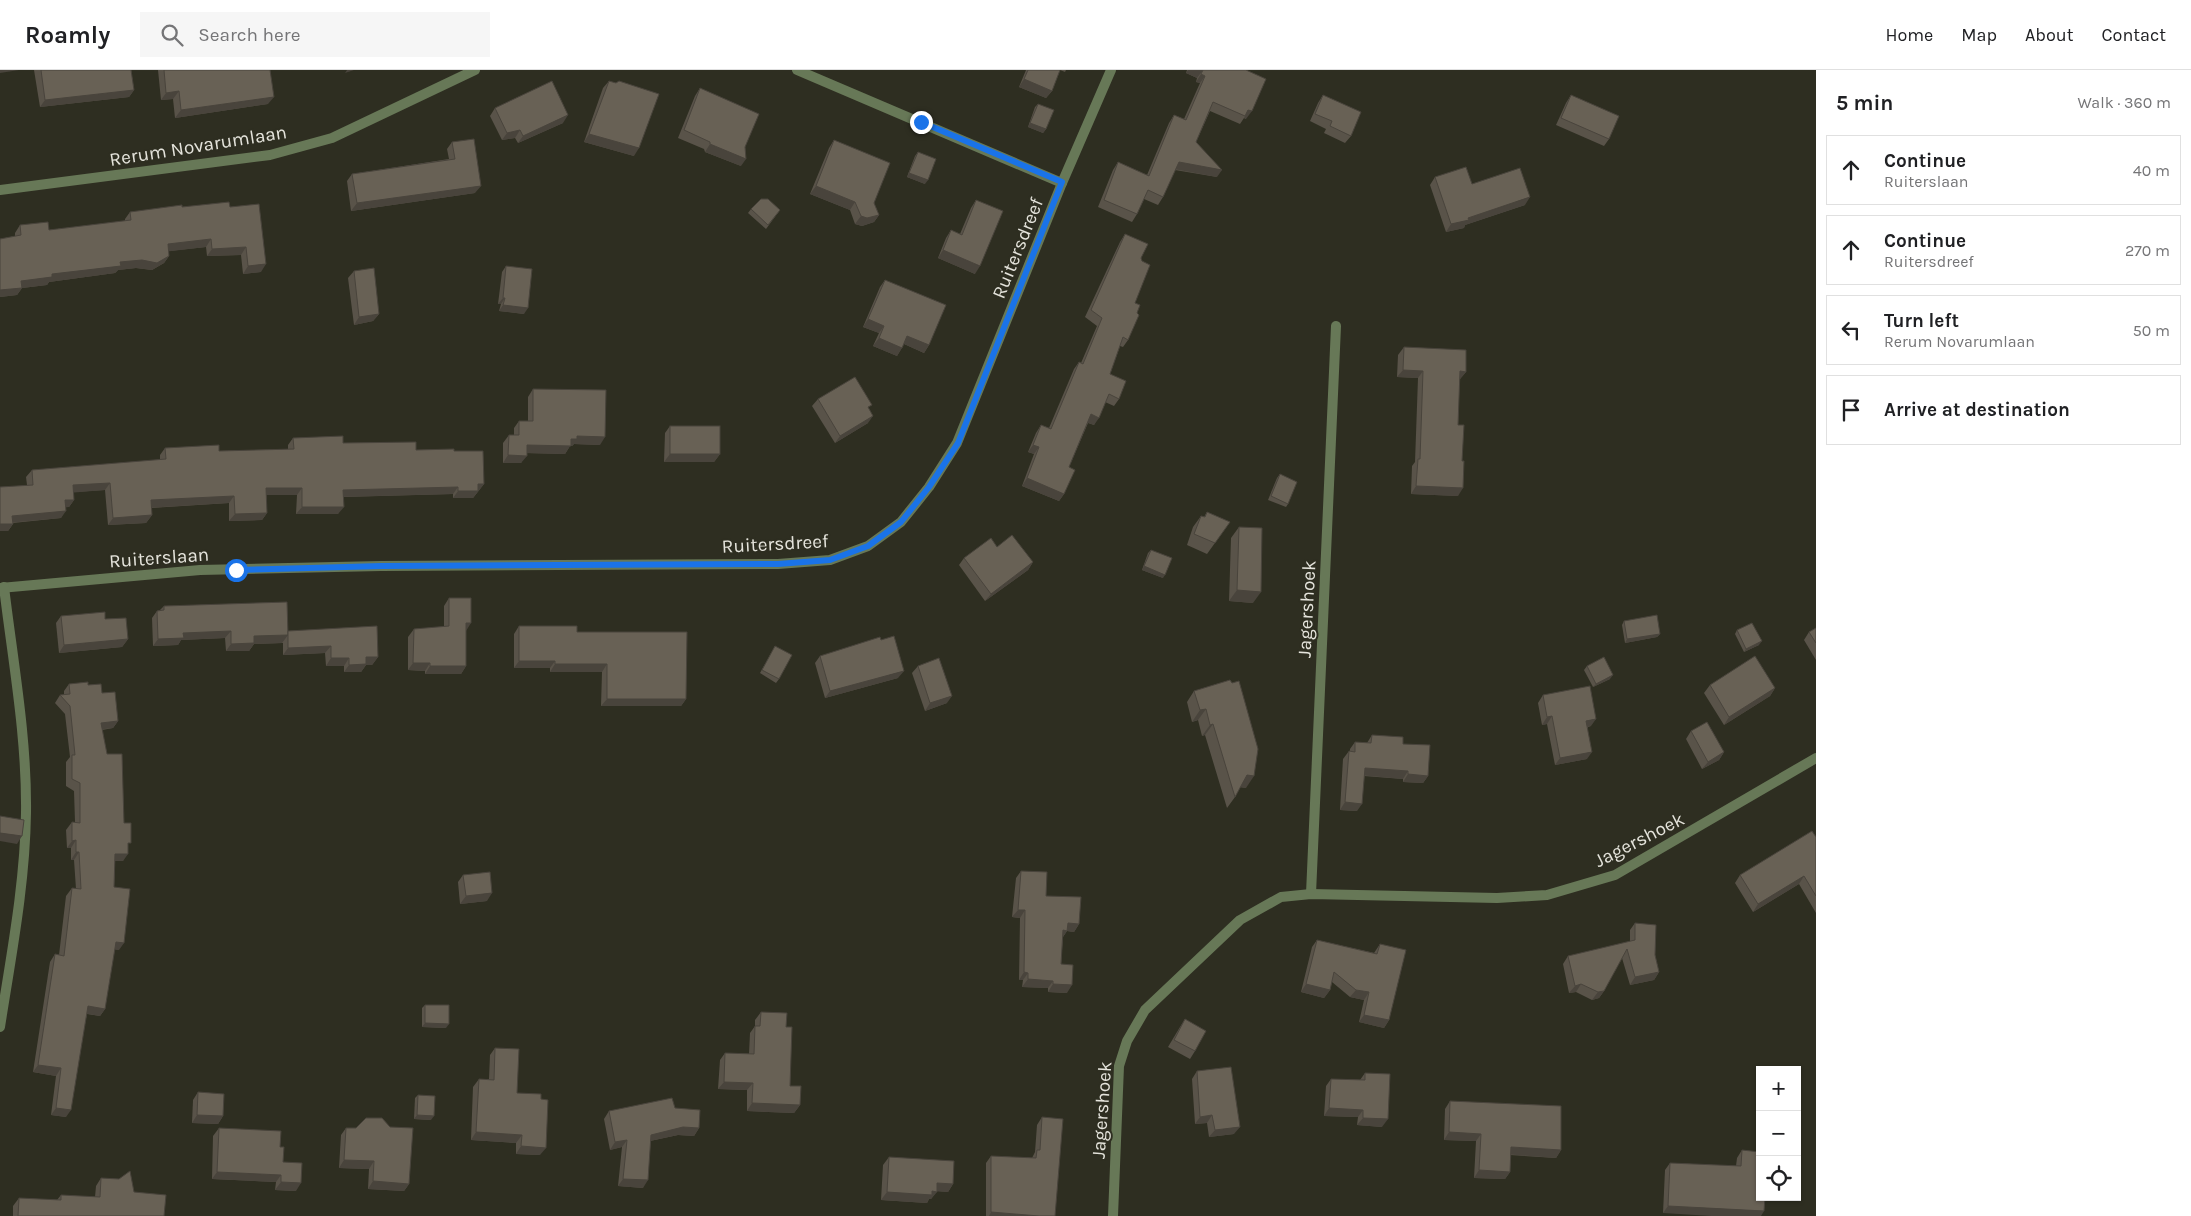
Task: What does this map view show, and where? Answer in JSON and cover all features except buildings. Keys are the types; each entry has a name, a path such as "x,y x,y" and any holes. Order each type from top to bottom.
{"street":[{"path":"797,70 1062,182"},
{"name":"Ruitersdreef","path":"382,566 778,564 830,560 868,546 901,522 929,487 958,443 1062,182 1111,70"},
{"name":"Rerum Novarumlaan","path":"0,190 270,155 332,138 470,71"},
{"name":"Jagershoek","path":"1310,894 1336,326"},
{"name":"Ruiterslaan","path":"2,587 200,570 382,566"},
{"path":"0,1027 24,865 26,812 25,759 2,587"},
{"name":"Jagershoek","path":"1113,1216 1119,1066 1127,1040 1144,1010 1240,920 1281,897 1310,894 1497,898 1547,895 1616,875 1816,758"}],"route":[{"path":"236,570 382,566 778,564 830,560 868,546 901,522 929,487 958,443 1062,182 921,122"}]}
